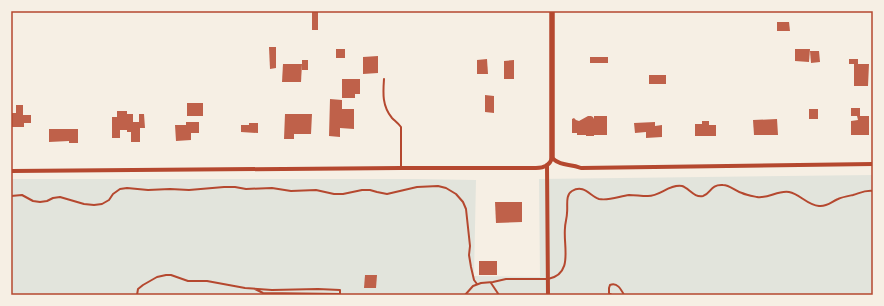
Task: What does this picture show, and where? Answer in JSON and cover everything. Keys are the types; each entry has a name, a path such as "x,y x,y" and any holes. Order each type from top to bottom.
{"street":[{"path":"11,171 540,168 547,165 552,158 552,11"},
{"path":"552,158 564,165 573,165 581,168 873,164"},
{"path":"547,165 548,295"}],"lane":[{"path":"384,79 384,106 388,113 401,127 401,168"},
{"path":"465,295 473,286 480,283 506,279 548,279 554,278 561,272 564,266 566,254 564,228 567,216 567,201 568,195 572,191 580,189 585,190 595,197 602,199 630,195 654,196 676,186 682,186 702,197 714,187 728,185 742,193 757,197 789,192 795,194 808,203 820,207 838,199 862,192 873,191"},
{"path":"11,196 22,195 33,201 40,202 60,197 84,204 102,204 109,200 113,194 120,189 127,188 148,190 189,190 224,187 251,189 272,188 291,191 316,190 334,194 370,190 387,194 417,187 438,186 446,188 456,194 463,202 466,209 470,246 470,267 474,280 477,284"},
{"path":"137,295 138,289 142,285 166,275 171,275 188,281 207,281 255,289 340,290 340,294 263,293 255,289"},
{"path":"490,282 499,295"},
{"path":"612,295 609,293 609,288 610,285 615,284 621,288 624,295"}],"shaded area":[{"path":"873,175 873,295 11,295 11,179 476,180 474,276 540,277 539,179"}],"building":[{"path":"312,11 318,11 318,30 312,30"},
{"path":"777,22 789,22 790,31 777,31"},
{"path":"269,47 276,47 276,68 270,69"},
{"path":"336,49 345,49 345,58 336,58"},
{"path":"795,49 810,49 809,62 795,61"},
{"path":"810,51 819,51 820,62 811,63"},
{"path":"378,56 378,73 363,74 363,57"},
{"path":"590,57 608,57 608,63 590,63"},
{"path":"487,59 488,74 477,74 477,60"},
{"path":"849,59 858,59 858,64 869,64 868,86 854,86 854,64 849,64"},
{"path":"302,60 308,60 308,70 302,70"},
{"path":"514,60 514,79 504,79 504,61"},
{"path":"283,64 302,64 301,82 282,82"},
{"path":"649,75 666,75 666,84 649,84"},
{"path":"342,79 360,79 360,94 355,94 355,98 342,98"},
{"path":"485,95 494,96 494,113 485,112"},
{"path":"330,99 342,100 342,109 354,109 354,129 340,128 340,137 329,136"},
{"path":"187,103 203,103 203,116 187,116"},
{"path":"16,105 23,105 23,115 31,115 31,123 24,123 24,127 11,127 11,113 16,113"},
{"path":"851,108 860,108 860,116 869,116 869,135 851,135 851,121 858,120 857,116 851,116"},
{"path":"809,109 818,109 818,119 809,119"},
{"path":"117,111 127,111 127,114 133,114 133,122 139,122 139,114 144,114 145,128 140,128 140,142 131,142 131,132 127,132 127,130 120,130 120,138 112,138 112,117 117,117"},
{"path":"285,114 312,114 311,134 294,134 294,139 284,139"},
{"path":"588,116 593,117 594,119 594,116 607,116 607,135 586,136 572,133 572,119 574,118 579,121"},
{"path":"777,119 778,135 754,135 753,120"},
{"path":"702,121 709,121 709,125 716,125 716,136 695,136 695,124 702,124"},
{"path":"186,122 199,122 199,133 191,133 191,140 176,141 175,125 186,125"},
{"path":"655,122 655,126 662,125 662,137 646,138 646,132 635,133 634,123"},
{"path":"249,123 258,123 258,133 241,132 241,125 249,125"},
{"path":"49,129 78,129 78,143 69,143 69,141 49,142"},
{"path":"495,202 522,202 522,222 496,223"},
{"path":"479,261 497,261 497,275 479,275"},
{"path":"365,275 377,275 376,288 364,288"}]}
